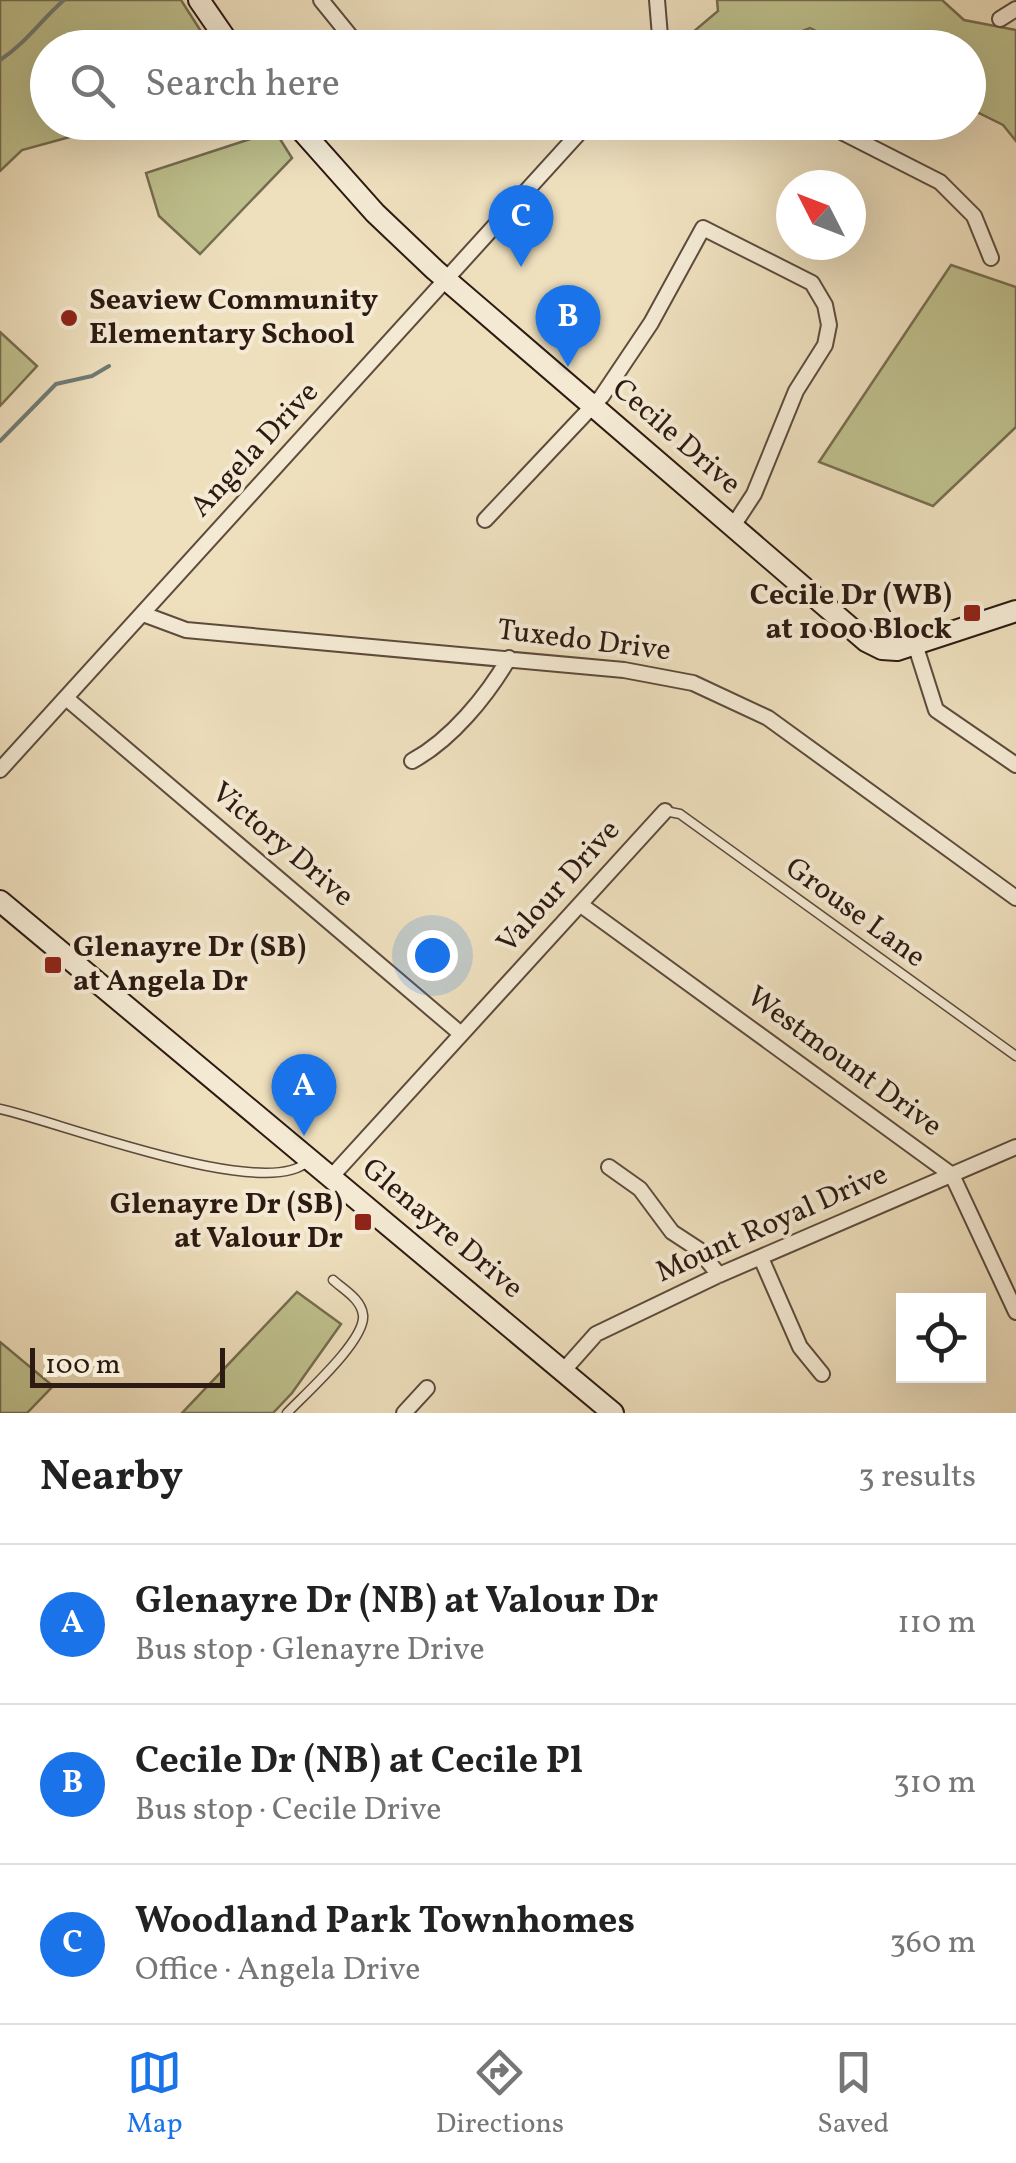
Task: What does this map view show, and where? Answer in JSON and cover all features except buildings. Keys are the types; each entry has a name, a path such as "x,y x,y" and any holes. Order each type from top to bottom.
{"street":[{"path":"200,0 220,30"},
{"path":"321,0 345,30"},
{"path":"657,0 660,30"},
{"path":"1000,19 1016,10"},
{"name":"Cecile Drive","path":"310,140 375,214 446,280 875,647 890,650 915,644 1016,611"},
{"name":"Angela Drive","path":"0,770 573,140"},
{"path":"857,140 940,182 974,216 992,258"},
{"path":"486,520 594,405 652,323 703,228 812,283 825,305 829,325 826,345 796,391 754,494 732,526"},
{"name":"Tuxedo Drive","path":"143,614 186,630 624,670 693,683 768,718 1016,898"},
{"path":"915,644 936,710 1016,765"},
{"path":"412,762 433,750 498,679 509,658"},
{"name":"Victory Drive","path":"66,698 461,1034"},
{"name":"Valour Drive","path":"332,1176 665,811"},
{"name":"Westmount Drive","path":"581,905 952,1175 1013,1295 1016,1312"},
{"name":"Glenayre Drive","path":"9,912 332,1176 613,1413"},
{"name":"Mount Royal Drive","path":"564,1370 596,1334 719,1275 1016,1147"},
{"path":"609,1167 640,1189 672,1232 698,1249 719,1275"},
{"path":"761,1258 800,1347 822,1374"},
{"path":"404,1413 427,1388"}],"lane":[{"name":"Grouse Lane","path":"665,811 680,814 1016,1056"},
{"path":"0,1109 194,1166 281,1173 300,1170 311,1159"},
{"path":"287,1413 358,1335 362,1312 358,1301 333,1280"}],"green space":[{"path":"0,0 181,0 200,30 30,30 30,140 59,140 22,150 0,171"},
{"path":"717,0 942,0 964,20 1016,30 1016,141 1003,125 986,116 986,30 695,30 718,11"},
{"path":"247,140 281,140 292,158 200,254 159,216 146,173"},
{"path":"951,265 1016,287 1016,427 933,506 819,462"},
{"path":"0,332 37,366 0,406"},
{"path":"297,1292 341,1324 273,1413 182,1413"},
{"path":"0,1342 53,1386 27,1413 0,1413"}],"waterway":[{"path":"34,30 64,0"},
{"path":"0,60 30,34"},
{"path":"0,441 56,384 92,376 109,366"}],"place":[{"name":"Woodland Park Townhomes","path":"521,267"},
{"name":"Seaview Community Elementary School","path":"69,318"},
{"name":"Cecile Dr (NB) at Cecile Pl","path":"568,367"},
{"name":"Cecile Dr (WB) at 1000 Block","path":"972,613"},
{"name":"Glenayre Dr (SB) at Angela Dr","path":"53,965"},
{"name":"Glenayre Dr (NB) at Valour Dr","path":"304,1136"},
{"name":"Glenayre Dr (SB) at Valour Dr","path":"363,1222"}]}
